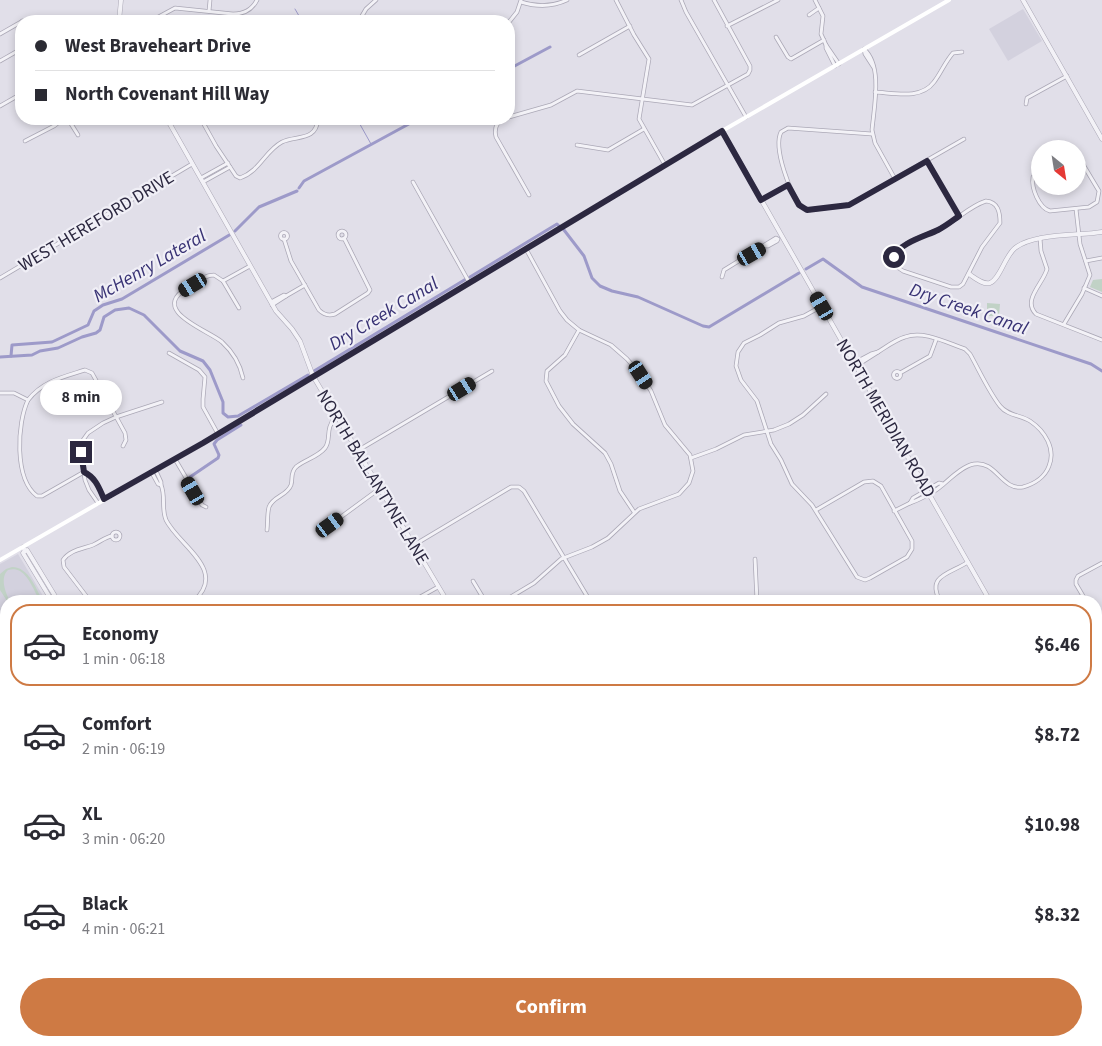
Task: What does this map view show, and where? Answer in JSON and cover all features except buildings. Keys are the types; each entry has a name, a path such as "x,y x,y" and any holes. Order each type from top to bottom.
{"main road":[{"path":"0,560 24,549 104,499 218,434 722,131 949,0"}],"street":[{"path":"120,15 121,0"},
{"path":"209,11 210,0"},
{"path":"162,15 175,8 233,14 245,13 250,10 257,0"},
{"path":"362,15 376,0"},
{"path":"515,15 521,1 543,6 554,5 568,0"},
{"path":"616,0 649,59 639,116 644,129 665,165"},
{"path":"681,0 746,117"},
{"path":"515,114 550,105 577,91 692,105 748,74 750,66 714,0"},
{"path":"727,26 778,0"},
{"path":"815,0 823,16 821,34 826,48 837,65"},
{"path":"1023,0 1102,139"},
{"path":"808,15 819,8"},
{"path":"0,34 15,26"},
{"path":"579,55 630,26"},
{"path":"776,37 789,59 824,40"},
{"path":"864,49 873,62 876,77 872,134 875,143 895,178"},
{"path":"875,92 911,94 924,91 934,83 953,53 962,52"},
{"path":"0,62 15,53"},
{"path":"1026,104 1027,98 1066,76"},
{"path":"0,106 15,97"},
{"path":"25,141 55,125"},
{"path":"72,125 78,135"},
{"name":"NORTH BALLANTYNE LANE","path":"170,125 282,320 292,329 300,341 313,376 443,595"},
{"path":"204,125 229,165 240,178 258,167 279,144 289,139 307,136 314,130 316,125"},
{"path":"498,125 495,134 497,140 529,195"},
{"path":"872,134 788,128 781,132 779,142 788,185 802,207 810,210 846,206 964,139"},
{"path":"577,145 608,150 644,129"},
{"name":"NORTH MERIDIAN ROAD","path":"722,131 780,238 822,306 987,595"},
{"path":"927,161 959,216"},
{"name":"WEST HEREFORD DRIVE","path":"0,278 192,164"},
{"path":"202,180 229,165"},
{"path":"1036,195 1041,206 1050,211 1076,209 1094,205 1099,198 1099,191 1086,169"},
{"path":"413,182 469,282"},
{"path":"761,200 788,185"},
{"path":"986,201 996,205 1000,215 1000,223 982,247 963,284 955,287 903,271 897,267 894,257 899,249 944,227 959,216 986,201"},
{"path":"1064,324 1090,275 1080,244 1076,209"},
{"path":"969,274 982,282 991,282 997,276 1006,257 1016,247 1030,240 1102,232"},
{"path":"284,239 291,261 319,310 326,315 335,314 370,290 370,286 344,238"},
{"path":"722,277 724,270 778,241 780,238"},
{"path":"1040,238 1041,252 1047,266 1047,272 1032,298 1030,304 1032,310 1036,314 1102,340"},
{"path":"514,595 534,583 552,565 601,543 613,534 634,512 644,506 674,496 683,490 689,483 692,475 691,458 665,424 651,391 635,367 610,345 570,323 562,314 525,248"},
{"path":"1086,261 1102,258"},
{"path":"223,282 250,266"},
{"path":"239,308 223,282 214,275 206,277 180,292 175,298 174,303 178,312 192,326 215,336 229,349 237,361 243,378"},
{"path":"272,303 305,285"},
{"path":"1084,288 1102,296"},
{"path":"816,510 864,482 873,481 880,486 912,541 912,550 907,556 871,578 860,579 854,575 816,510 793,486 771,444 757,401 738,373 736,362 738,352 744,343 779,323 804,316 822,306"},
{"path":"580,330 565,355 547,371 546,382 565,415 607,457 620,491 634,512"},
{"path":"855,364 870,354 878,352 910,335 920,335 968,351 1000,407 1011,414 1031,421 1046,438 1051,449 1050,462 1046,472 1038,480 1023,487 1007,483 992,468 982,464 974,464 967,466 943,484 939,483 928,492 913,498 910,502 894,511"},
{"path":"900,373 930,356 936,340"},
{"path":"169,353 199,370 205,377 202,399 203,407 218,434"},
{"path":"84,472 42,496 37,496 34,493 24,477 20,461 23,412 28,400 43,385 85,370 92,373 125,433 126,440 123,446"},
{"path":"357,452 492,371"},
{"path":"0,393 14,393 28,400"},
{"path":"691,458 716,449 744,435 782,428 796,420 826,394"},
{"path":"98,503 89,490 84,472 81,452 84,440 95,427 116,417 162,402"},
{"path":"267,530 270,505 289,489 295,468 324,449 328,441 329,425 336,416"},
{"path":"175,459 202,505 206,507"},
{"path":"84,472 92,476 96,481 104,499"},
{"path":"154,472 158,484 163,488 165,517 176,535 190,549 203,567 205,574 204,588 200,595"},
{"path":"413,546 511,487 519,487 524,491 586,595"},
{"path":"330,525 379,489"},
{"path":"85,595 64,567 63,560 67,555 81,547 94,544 106,537 112,536"},
{"path":"24,549 23,553 48,595"},
{"path":"24,549 27,550 54,595"},
{"path":"755,559 757,595"},
{"path":"938,595 935,589 936,581 943,575 968,562"},
{"path":"1082,595 1076,584 1078,576 1102,563"},
{"path":"473,581 481,595"},
{"path":"423,595 438,586"}],"shaded area":[{"path":"1023,9 1042,41 1008,61 989,29"},
{"path":"18,554 42,595 0,595 0,564"}],"green space":[{"path":"1102,279 1102,292 1090,287 1093,280"},
{"path":"987,303 1000,304 999,316 987,316"},
{"path":"12,567 23,571 35,585 40,595 37,595 23,573 12,569 8,570 4,577 8,595 3,595 0,590 0,574"}],"waterway":[{"path":"295,9 298,15"},
{"name":"McHenry Lateral","path":"515,66 550,47"},
{"path":"360,125 371,144"},
{"name":"McHenry Lateral","path":"299,188 304,181 407,125"},
{"name":"McHenry Lateral","path":"235,231 259,207 297,191"},
{"name":"Dry Creek Canal","path":"470,277 557,224 559,226"},
{"name":"Dry Creek Canal","path":"564,230 584,256 592,278 600,286 638,297 703,326 709,327 799,273"},
{"name":"McHenry Lateral","path":"11,356 12,345 52,342 88,325 94,311 103,305 122,299 231,234"},
{"name":"Dry Creek Canal","path":"806,269 823,259 862,287 1091,364 1102,371"},
{"name":"Dry Creek Canal","path":"314,371 466,279"},
{"name":"Dry Creek Canal","path":"0,357 32,355 40,351 58,348 96,333 100,330 104,317 115,310 129,308 144,315 180,351 203,361 210,370 223,402 223,413 228,417 238,416 308,375"},
{"path":"190,477 218,458 219,455 214,444 217,440 241,425"}],"route":[{"path":"81,452 84,472 92,476 96,481 104,499 139,481 203,443 722,131 761,200 788,185 799,205 807,210 849,205 927,161 959,216 944,227 899,249 894,257"}]}
